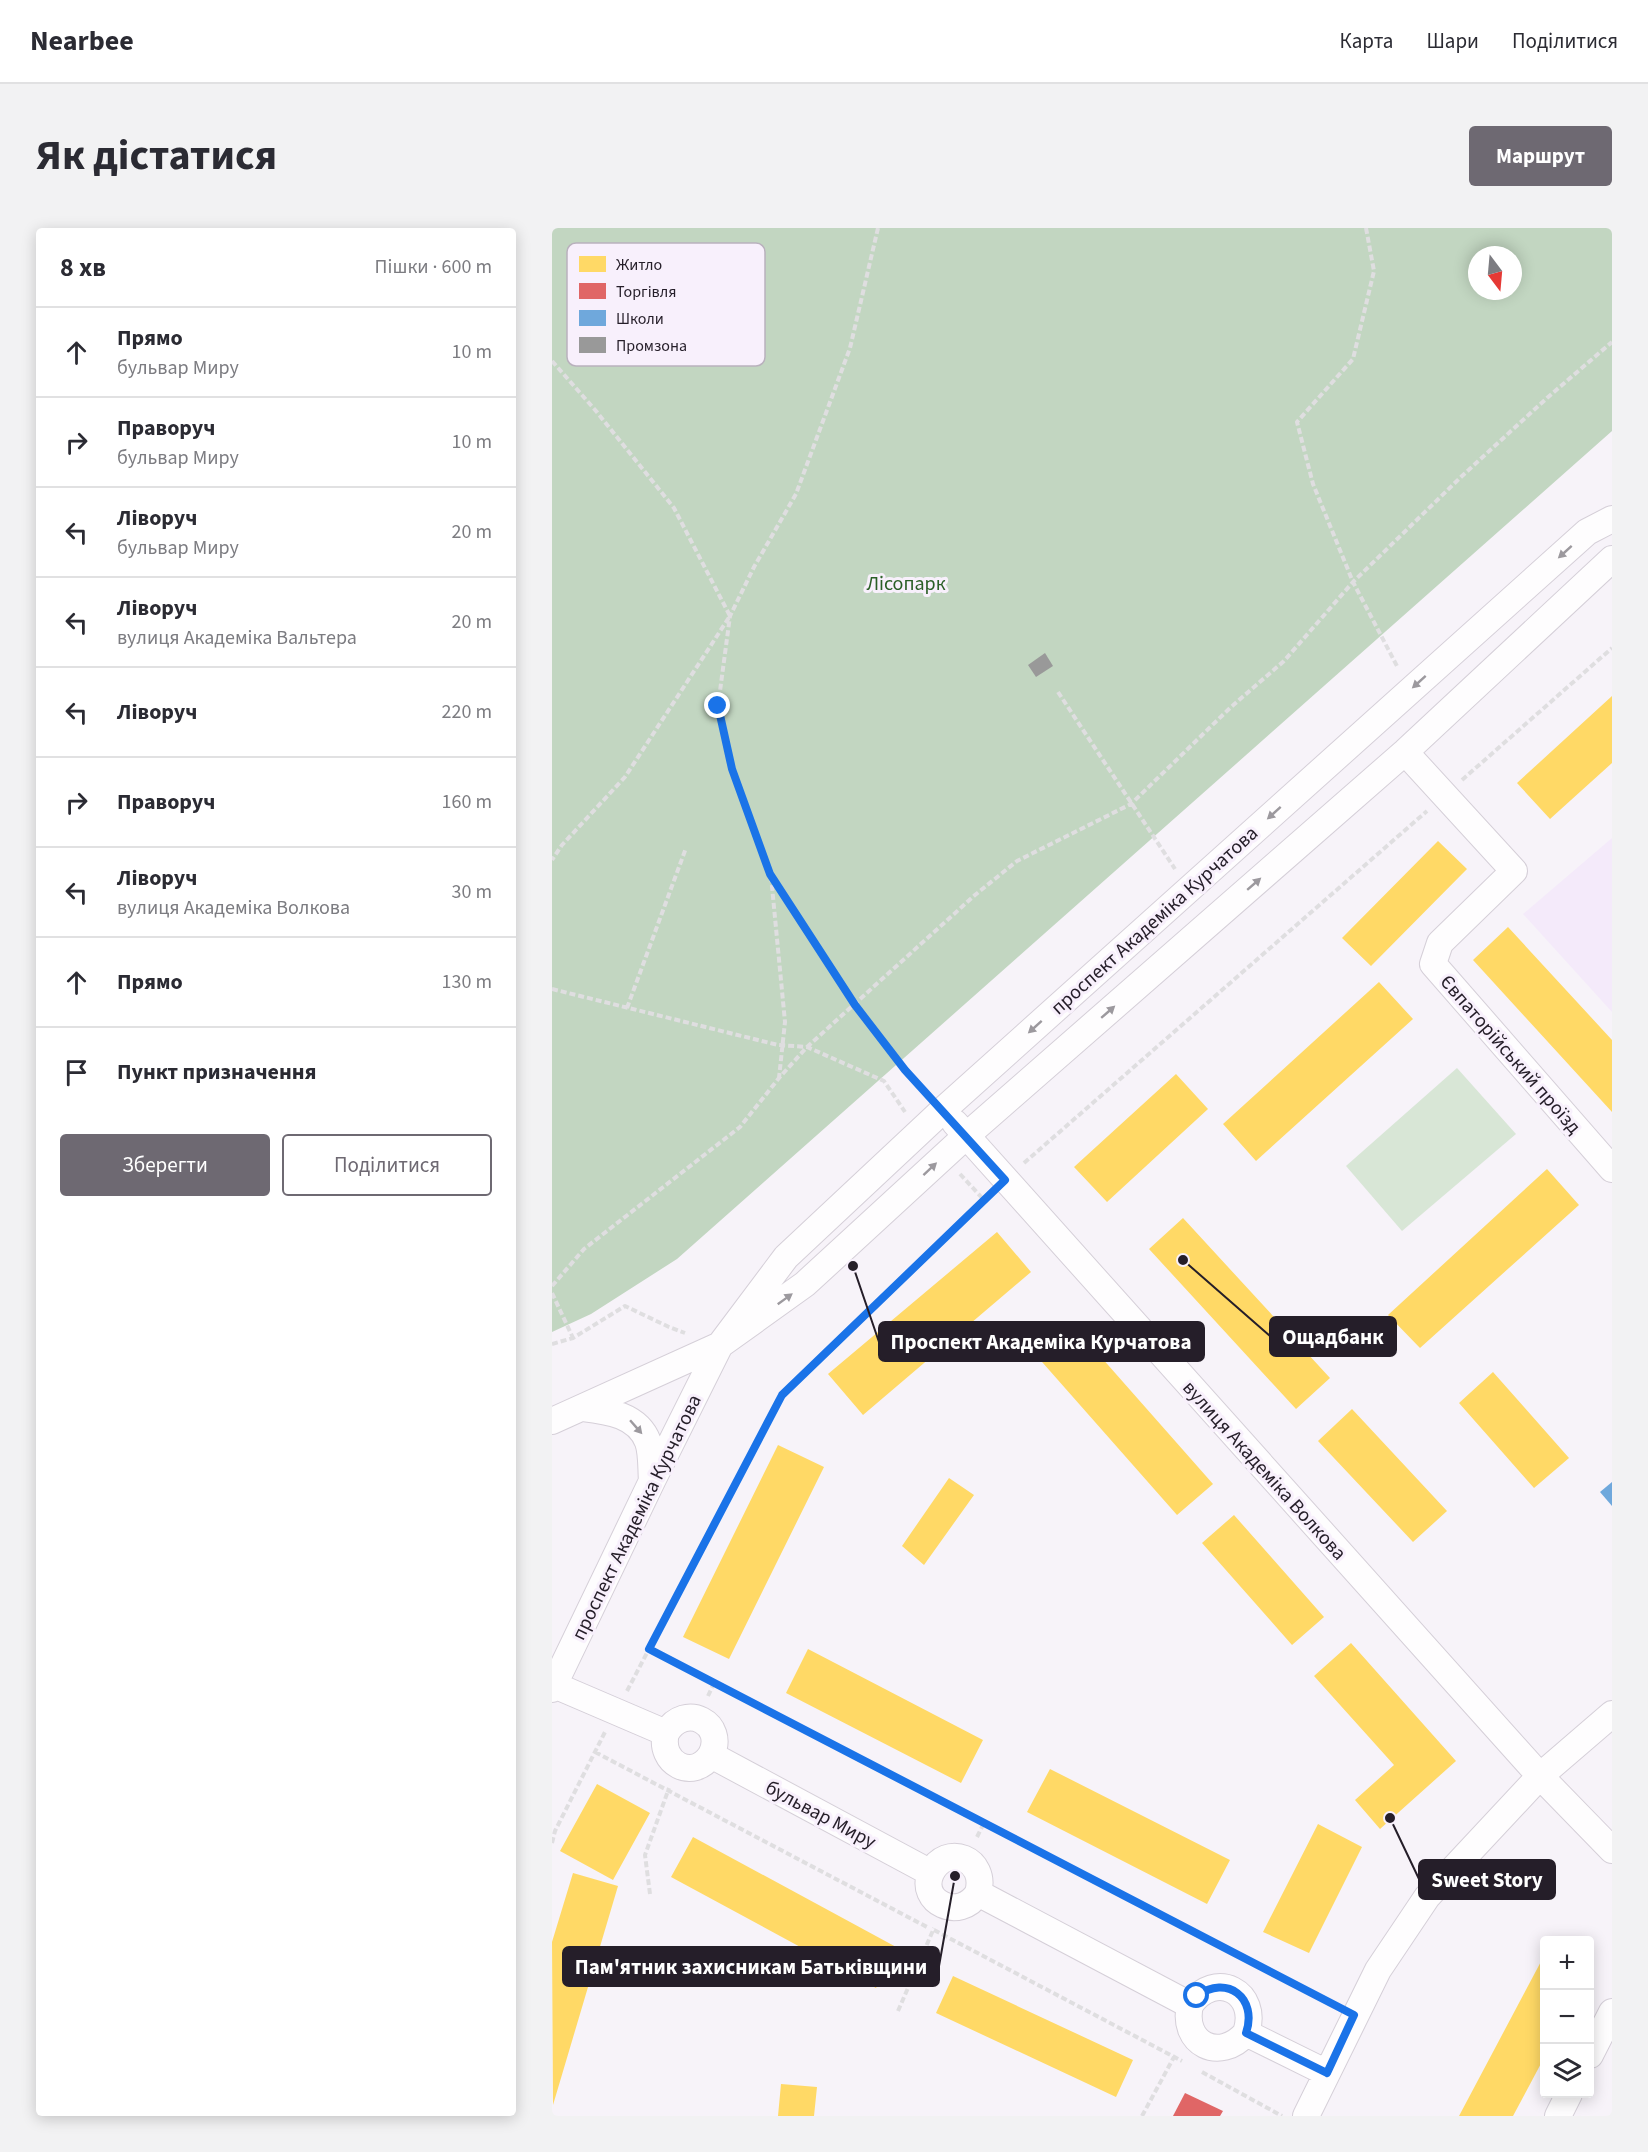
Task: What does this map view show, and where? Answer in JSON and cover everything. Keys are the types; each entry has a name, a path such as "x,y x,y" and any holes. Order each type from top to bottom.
{"street":[{"name":"проспект Академіка Курчатова","path":"553,1687 720,1345 786,1257 943,1110 1587,532 1612,519"},
{"name":"проспект Академіка Курчатова","path":"720,1345 805,1284 966,1136 1406,752 1612,559"},
{"name":"Євпаторійський проїзд","path":"1406,752 1514,871 1440,943 1433,964 1612,1169"},
{"name":"вулиця Академіка Волкова","path":"943,1110 1540,1776 1612,1850"},
{"path":"552,1422 720,1345"},
{"path":"583,1408 606,1411 633,1420 648,1442 652,1481"},
{"path":"553,1687 666,1733"},
{"path":"1306,2116 1378,1970 1427,1897 1540,1776 1612,1714"},
{"path":"691,1717 706,1723 714,1736 715,1744 711,1755 703,1764 695,1767 680,1766 667,1756 664,1741 666,1733 676,1720 691,1717"},
{"name":"бульвар Миру","path":"711,1755 931,1873"},
{"path":"951,1857 966,1860 973,1864 980,1878 978,1893 974,1900 959,1908 943,1905 929,1886 931,1873 944,1859 951,1857"},
{"path":"978,1893 1190,2005"},
{"path":"1216,1986 1227,1988 1237,1993 1245,2001 1250,2022 1246,2033 1238,2042 1228,2047 1216,2048 1204,2045 1195,2038 1189,2028 1187,2016 1190,2005 1206,1989 1216,1986"},
{"path":"1594,2047 1612,2012"},
{"path":"1246,2033 1327,2073"},
{"path":"1557,2116 1567,2098"}],"path":[{"path":"552,860 562,845 626,777 730,616 754,567 796,494 849,348 878,228"},
{"path":"1366,228 1374,271 1353,359 1297,422 1313,484 1353,582 1410,691"},
{"path":"552,1286 584,1249 740,1127 807,1047 975,895 1017,861 1131,804 1231,706 1284,661 1353,582 1462,476 1612,342"},
{"path":"552,361 596,411 674,508 730,616 718,706 732,769 770,874 855,1005 905,1070 943,1110"},
{"path":"552,1843 555,1831 616,1711 782,1395 1005,1180 1612,648"},
{"path":"1058,692 1188,889"},
{"path":"627,1008 686,848"},
{"path":"770,874 785,1022 779,1078"},
{"path":"552,989 781,1045 807,1047 884,1081 905,1112"},
{"path":"955,1168 984,1200"},
{"path":"552,1293 573,1338"},
{"path":"552,1344 573,1338 625,1306 669,1327 720,1345"},
{"path":"649,1649 1354,2015"},
{"path":"596,1752 1184,2062"},
{"path":"650,1894 645,1855 668,1790 680,1766"},
{"path":"898,2011 943,1905"},
{"path":"1142,2116 1174,2057"},
{"path":"1193,2068 1283,2116"}],"shaded area":[{"path":"1612,838 1612,1012 1523,914"}],"green space":[{"name":"Лісопарк","path":"552,228 1612,228 1612,431 677,1259 591,1314 552,1332"},
{"path":"1457,1068 1516,1134 1402,1231 1346,1166"}],"building: Житло":[{"path":"1612,696 1612,763 1550,819 1517,783"},
{"path":"1438,841 1467,869 1371,966 1342,938"},
{"path":"1508,927 1612,1040 1612,1112 1473,960"},
{"path":"1379,982 1413,1019 1256,1161 1223,1124"},
{"path":"1176,1074 1208,1109 1107,1202 1074,1167"},
{"path":"1547,1169 1579,1205 1420,1348 1388,1315"},
{"path":"1183,1218 1330,1378 1296,1409 1149,1249"},
{"path":"997,1232 1031,1272 863,1415 828,1374"},
{"path":"1071,1323 1213,1484 1177,1515 1035,1354"},
{"path":"1493,1372 1569,1458 1534,1488 1459,1403"},
{"path":"1352,1409 1447,1511 1413,1542 1318,1441"},
{"path":"778,1445 824,1467 729,1659 683,1637"},
{"path":"949,1478 974,1495 924,1565 902,1546"},
{"path":"1234,1515 1324,1617 1292,1645 1202,1543"},
{"path":"1351,1643 1456,1761 1380,1829 1355,1800 1394,1765 1314,1676"},
{"path":"808,1649 983,1740 961,1783 786,1693"},
{"path":"1050,1769 1230,1860 1207,1904 1027,1812"},
{"path":"597,1784 650,1813 613,1880 560,1851"},
{"path":"1318,1824 1362,1847 1309,1953 1263,1932"},
{"path":"693,1837 898,1948 876,1988 671,1877"},
{"path":"573,1873 618,1886 553,2105 552,1942"},
{"path":"1540,1963 1540,2065 1513,2116 1459,2116"},
{"path":"953,1976 1133,2060 1116,2097 936,2013"},
{"path":"781,2084 817,2087 814,2116 778,2116"}],"building: Торгівля":[{"path":"1185,2093 1223,2111 1220,2116 1173,2116"}],"building: Школи":[{"path":"1612,1482 1612,1506 1600,1492"}],"building: Промзона":[{"path":"1045,653 1053,666 1036,677 1028,665"}],"place":[{"name":"Ощадбанк","path":"1183,1260"},
{"name":"Проспект Академіка Курчатова","path":"853,1266"},
{"name":"Sweet Story","path":"1390,1818"},
{"name":"Пам'ятник захисникам Батьківщини","path":"955,1876"}],"route":[{"path":"718,706 732,769 770,874 855,1005 905,1070 1005,1180 782,1395 649,1649 1354,2015 1327,2073 1246,2033 1250,2022 1249,2011 1245,2001 1237,1993 1216,1986 1206,1989 1197,1996"}]}
